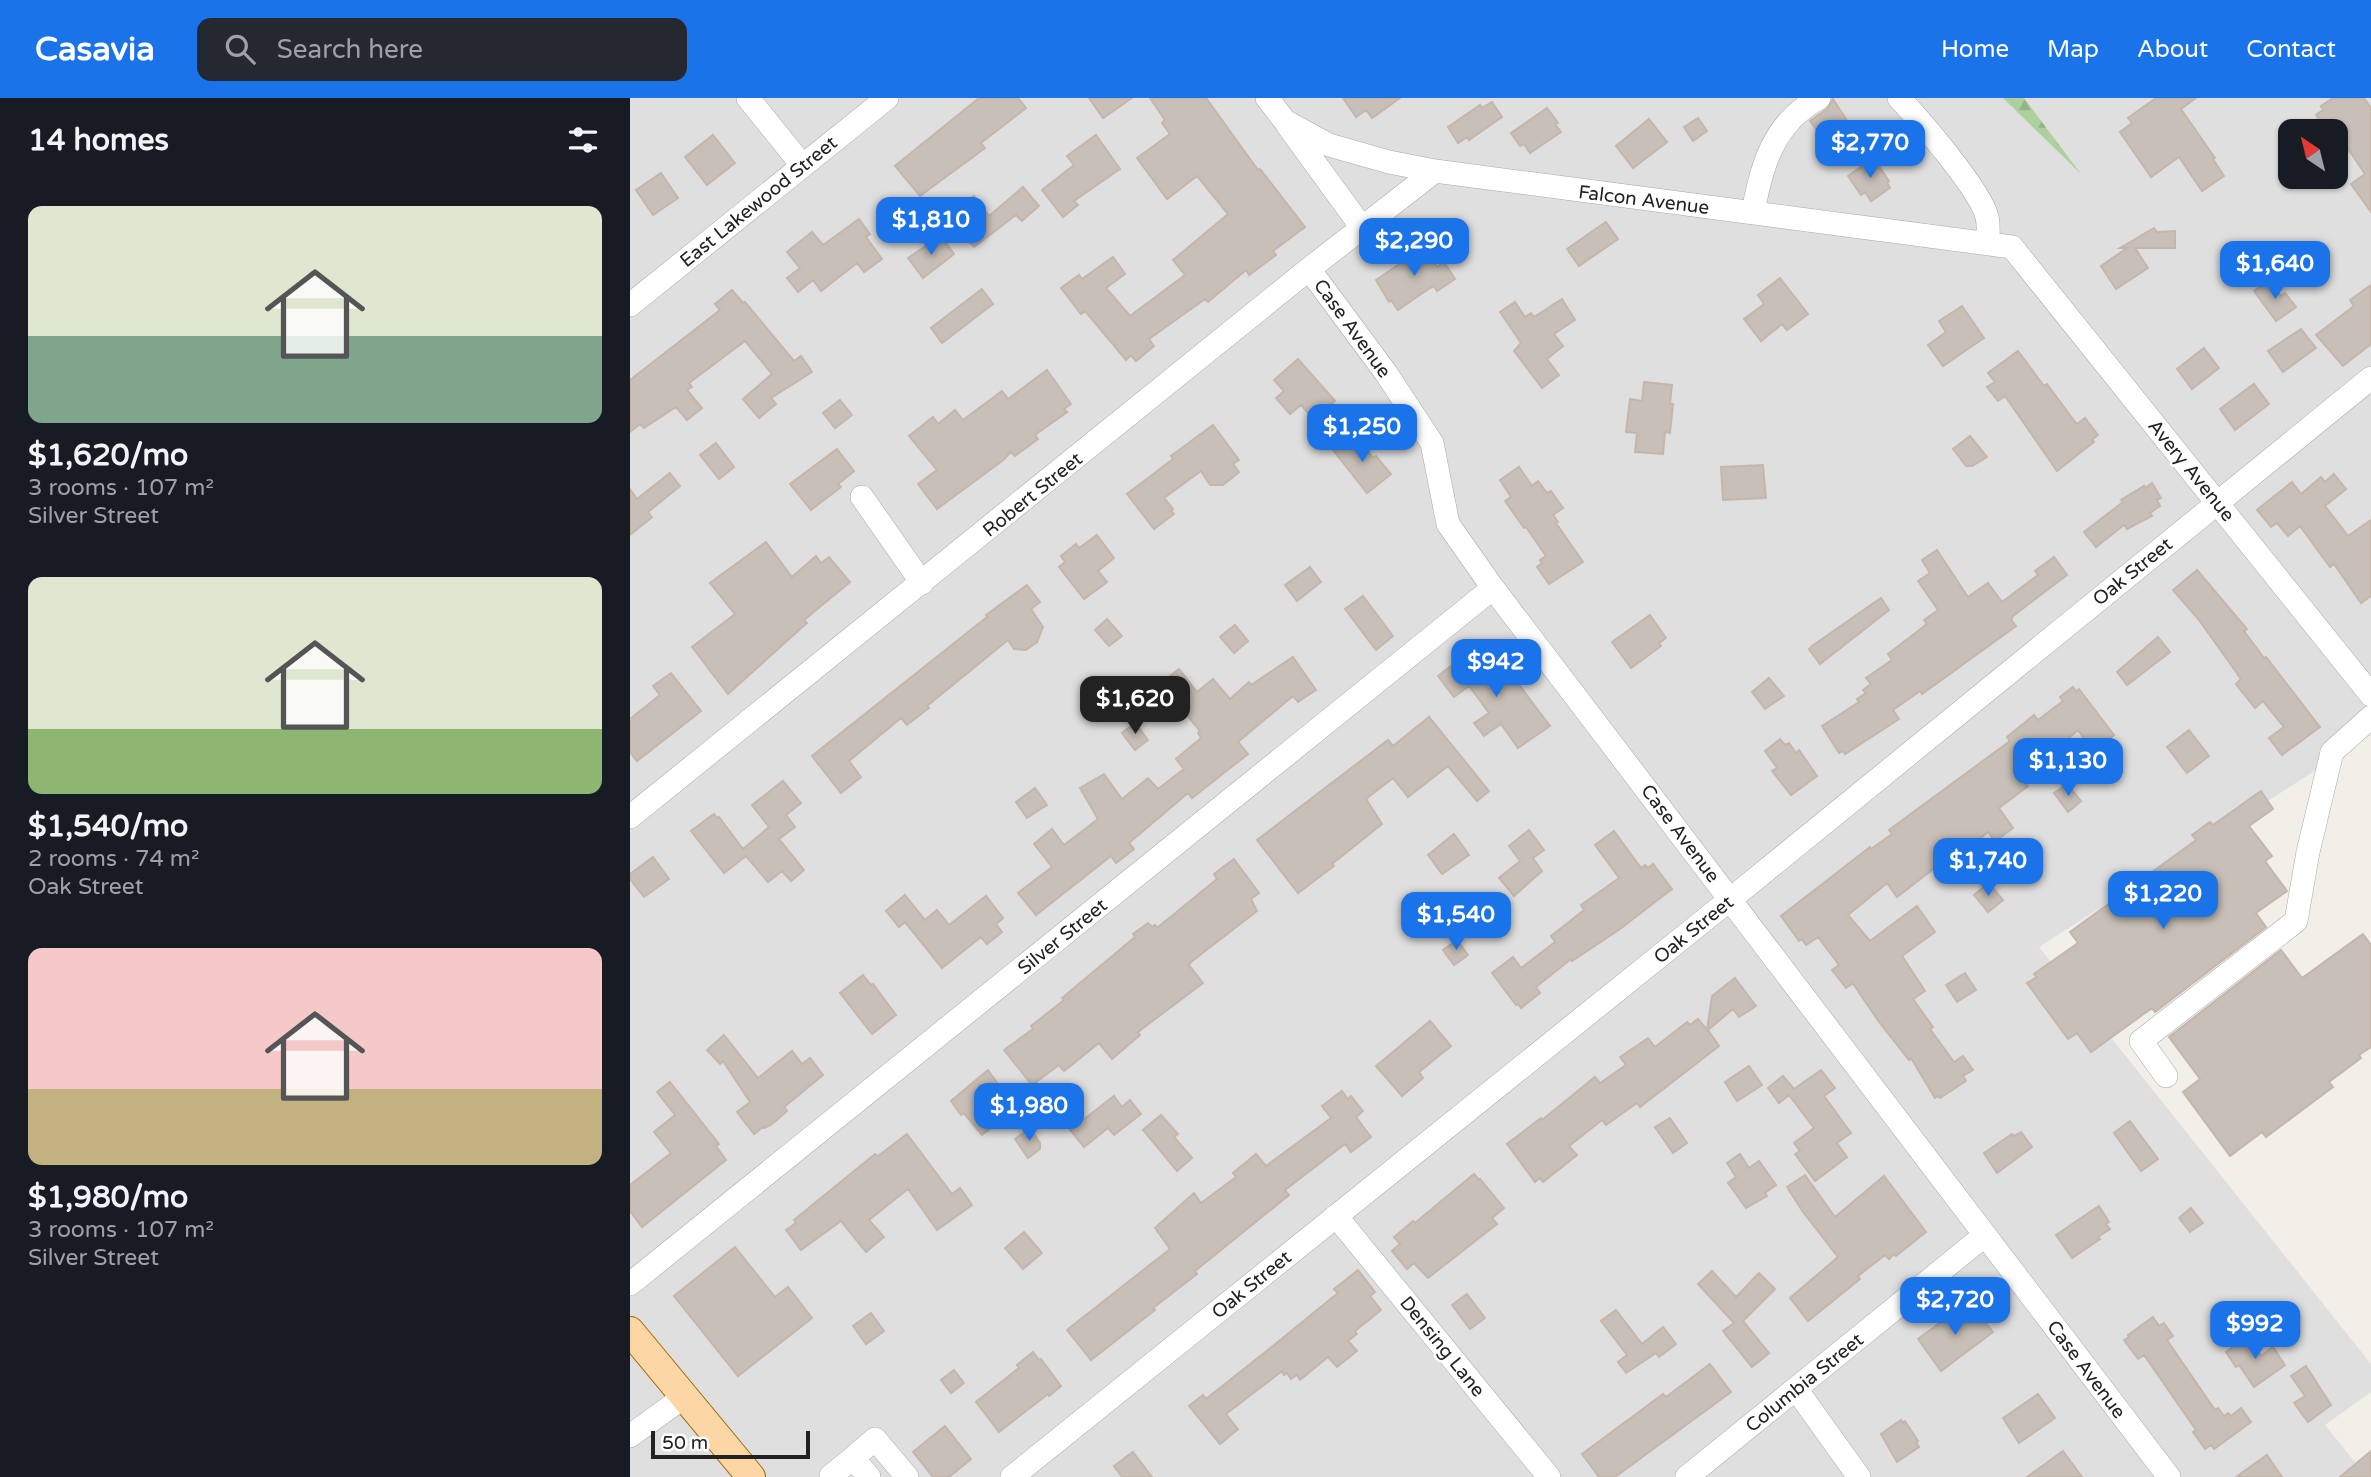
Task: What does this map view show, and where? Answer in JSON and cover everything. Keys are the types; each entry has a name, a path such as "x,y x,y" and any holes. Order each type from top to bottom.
{"main road":[{"path":"630,1331 751,1477"}],"street":[{"path":"748,98 802,165"},
{"name":"East Lakewood Street","path":"630,305 887,98"},
{"name":"Falcon Avenue","path":"1267,98 1363,229"},
{"path":"1753,213 1758,181 1776,137 1793,116 1819,98"},
{"path":"1899,98 1943,150 1979,200 1987,216 1989,244"},
{"name":"Falcon Avenue","path":"1285,121 1329,145 1389,162 1435,171 2012,247"},
{"name":"Robert Street","path":"630,817 1435,171"},
{"name":"Avery Avenue","path":"2012,247 2371,695"},
{"name":"Case Avenue","path":"1309,270 1386,373 1432,443 1448,524 1493,589 2169,1477"},
{"name":"Oak Street","path":"1012,1477 1731,899 2371,378"},
{"path":"862,497 922,583"},
{"name":"Silver Street","path":"630,1284 1493,589"},
{"path":"2166,1076 2141,1041 2296,921 2308,852 2332,752 2371,717"},
{"name":"Densing Lane","path":"1336,1216 1549,1477"},
{"name":"Columbia Street","path":"1687,1477 1986,1234"},
{"path":"1796,1389 1859,1477"},
{"path":"630,1436 685,1395"},
{"path":"831,1477 875,1438 907,1477"},
{"path":"853,1458 869,1477"}],"shaded area":[{"path":"630,98 2371,98 2371,735 2039,947 2371,1364 2371,1392 2325,1425 2367,1477 630,1477"}],"green space":[{"path":"2003,98 2024,98 2081,174 2005,100"}],"building":[{"path":"979,98 1018,98 1026,108 981,143 985,148 920,196 895,166"},
{"path":"1089,98 1132,98 1103,118"},
{"path":"1150,98 1206,98 1258,170 1260,169 1305,227 1273,251 1276,255 1249,275 1246,270 1208,302 1205,299 1149,339 1154,346 1136,361 1131,355 1126,360 1085,311 1081,314 1061,288 1079,275 1082,279 1113,257 1125,274 1106,288 1130,316 1185,275 1173,260 1228,214 1197,176 1167,199 1137,158 1170,134 1162,123 1165,120"},
{"path":"1343,98 1400,98 1372,118 1366,110 1356,117"},
{"path":"2156,98 2196,98 2181,109 2215,158 2213,159 2224,176 2202,191 2179,157 2151,177 2120,132 2132,123 2128,118"},
{"path":"2333,98 2364,98 2371,108 2371,212 2351,184 2365,174 2348,149 2348,119 2319,119 2316,115 2323,110 2321,106"},
{"path":"1833,99 1846,119 1821,136 1810,121 1827,109"},
{"path":"1492,102 1502,117 1469,140 1467,137 1458,143 1448,127 1480,105 1482,108"},
{"path":"1547,108 1561,132 1530,153 1524,144 1520,146 1511,133"},
{"path":"1698,118 1707,131 1693,141 1684,127"},
{"path":"1649,119 1667,142 1633,168 1616,146"},
{"path":"713,135 735,163 707,185 685,157"},
{"path":"1096,135 1120,169 1074,201 1078,205 1063,217 1042,190 1074,165 1067,156"},
{"path":"1872,159 1889,181 1887,182 1890,188 1871,201 1865,192 1861,195 1848,176"},
{"path":"661,173 678,198 653,215 636,190"},
{"path":"1023,187 1039,206 1022,221 1016,215 974,247 965,237 975,228 959,207 974,196 989,216"},
{"path":"859,219 870,234 866,237 882,259 864,272 857,263 821,291 813,280 798,292 787,278 800,268 787,252 812,232 823,245"},
{"path":"1606,222 1618,239 1579,266 1567,249"},
{"path":"2154,228 2157,232 2175,231 2175,248 2135,248 2148,268 2116,289 2101,266 2127,248 2120,248"},
{"path":"941,236 954,254 923,278 908,258"},
{"path":"1420,246 1424,252 1427,250 1437,267 1444,262 1455,279 1437,291 1434,286 1430,288 1398,310 1391,300 1389,302 1376,280 1408,258 1407,256"},
{"path":"1780,278 1808,314 1787,330 1782,324 1761,341 1744,319 1764,304 1758,295"},
{"path":"2269,280 2281,296 2285,293 2296,307 2276,321 2254,291"},
{"path":"2371,285 2371,344 2343,366 2316,335 2354,306 2350,300"},
{"path":"982,289 993,304 942,343 931,328"},
{"path":"732,290 794,361 801,356 812,372 771,398 776,404 759,418 743,399 772,374 745,341 689,383 692,387 687,390 702,408 687,420 676,407 644,428 640,424 630,432 630,380 720,310 715,304"},
{"path":"1562,299 1575,320 1554,334 1563,346 1547,359 1559,375 1542,388 1514,351 1521,343 1500,312 1515,302 1525,317 1531,313 1534,317"},
{"path":"1962,306 1984,338 1943,366 1928,345 1946,332 1939,321"},
{"path":"2301,329 2316,348 2283,372 2268,351"},
{"path":"2204,348 2219,368 2192,389 2177,369"},
{"path":"2018,351 2075,422 2077,424 2085,418 2098,435 2092,440 2094,442 2057,471 2005,396 1998,401 1987,387 1995,382 1988,373"},
{"path":"1298,359 1335,401 1313,419 1301,405 1290,414 1276,398 1284,391 1274,380"},
{"path":"1047,370 1071,404 1064,409 1067,412 1035,435 1038,439 1015,456 1011,452 937,509 918,484 937,470 909,436 933,417 938,424 955,410 963,420 1002,391 1008,399"},
{"path":"1644,382 1672,385 1670,433 1665,432 1663,454 1635,452 1637,433 1626,432 1630,399 1642,401"},
{"path":"2254,384 2269,404 2235,430 2220,409"},
{"path":"840,400 852,415 835,428 823,413"},
{"path":"1213,425 1239,460 1233,464 1239,472 1223,485 1210,485 1201,471 1164,498 1174,514 1154,529 1127,494 1173,459 1171,456"},
{"path":"1354,434 1373,458 1376,456 1391,474 1367,493 1333,450"},
{"path":"1970,436 1987,457 1972,466 1966,466 1953,449"},
{"path":"716,443 734,467 719,479 700,455"},
{"path":"837,449 854,471 838,484 841,487 811,510 790,484"},
{"path":"1763,465 1766,498 1723,500 1721,467"},
{"path":"1519,467 1532,486 1538,481 1547,493 1551,491 1563,508 1553,515 1583,562 1549,584 1537,567 1542,563 1540,560 1546,556 1505,501 1511,497 1500,480"},
{"path":"670,473 680,486 648,512 652,517 630,535 630,489 637,499"},
{"path":"2334,474 2346,489 2325,506 2348,536 2371,520 2371,596 2361,603 2334,564 2330,567 2300,526 2288,536 2277,523 2271,527 2257,510 2292,482 2301,494 2321,477 2325,482"},
{"path":"2152,483 2161,498 2157,500 2160,506 2150,513 2152,516 2127,529 2124,525 2096,547 2084,532 2123,502 2121,500"},
{"path":"1097,535 1114,558 1098,571 1107,582 1084,599 1059,567 1065,562 1061,556 1076,544 1079,548"},
{"path":"766,542 792,577 816,556 821,563 829,557 850,582 804,620 807,623 728,694 692,647 735,614 710,583"},
{"path":"1937,550 1968,597 1988,583 2002,602 2038,575 2035,571 2054,557 2067,575 2013,616 2011,620 2016,626 1922,694 1920,691 1893,710 1899,719 1845,754 1843,751 1839,753 1822,726 1859,702 1857,699 1866,693 1863,690 1871,684 1866,678 1892,660 1888,654 1927,624 1924,620 1938,610 1918,581 1930,573 1922,560"},
{"path":"1310,567 1321,582 1297,601 1285,585"},
{"path":"2197,570 2247,629 2244,631 2264,658 2266,657 2320,727 2282,755 2269,738 2284,727 2263,701 2255,708 2236,684 2241,679 2199,620 2173,590"},
{"path":"1027,585 1040,602 1031,609 1043,627 1037,642 1026,650 1014,649 1008,640 907,725 901,718 849,761 861,777 841,793 812,756"},
{"path":"1363,596 1393,636 1376,650 1345,609"},
{"path":"1881,598 1889,610 1820,664 1809,649"},
{"path":"1650,615 1666,638 1659,643 1661,646 1631,668 1612,642"},
{"path":"1107,619 1122,636 1109,646 1095,630"},
{"path":"1235,625 1248,641 1234,653 1220,637"},
{"path":"2158,637 2170,652 2127,685 2117,672"},
{"path":"1475,648 1501,682 1511,674 1550,726 1518,748 1501,724 1484,736 1474,723 1489,713 1469,686 1454,697 1438,676"},
{"path":"1293,657 1316,690 1298,702 1293,696 1238,742 1248,754 1192,798 1188,793 1129,843 1134,849 1116,863 1111,856 1036,915 1018,893 1052,867 1034,844 1052,829 1064,845 1098,819 1080,788 1104,774 1122,799 1148,778 1158,789 1184,769 1176,759 1201,738 1198,733 1200,731 1175,700 1160,712 1147,695 1179,669 1197,692 1213,679 1230,699 1249,682 1251,685"},
{"path":"671,673 701,711 637,761 630,752 630,719 660,695 653,686"},
{"path":"1769,678 1784,696 1765,709 1752,692"},
{"path":"2073,687 2076,691 2079,689 2114,735 2093,751 2078,730 2046,758 2038,749 2015,770 2028,786 1999,808 2013,828 1995,841 1988,832 1963,853 1968,860 1944,877 1936,867 1897,897 1887,883 1848,915 1870,941 1917,906 1935,932 1902,956 1925,991 1913,999 1933,1027 1930,1029 1954,1062 1963,1056 1973,1070 1963,1076 1966,1081 1940,1098 1935,1098 1911,1058 1909,1060 1879,1022 1854,985 1846,988 1832,970 1839,965 1818,937 1806,945 1802,939 1799,941 1781,916 1870,847 1871,849 1892,834 1889,830 2010,741 2007,737 2034,715 2038,720 2063,701 2060,697"},
{"path":"1429,717 1489,791 1477,801 1448,766 1408,797 1393,778 1366,799 1382,824 1298,893 1257,840 1388,740 1393,746"},
{"path":"1135,723 1148,740 1135,750 1122,733"},
{"path":"2189,730 2209,756 2187,773 2167,747"},
{"path":"1780,739 1785,745 1789,743 1796,753 1799,750 1817,776 1791,795 1772,771 1777,768 1765,751"},
{"path":"783,781 801,803 786,815 795,827 779,839 804,870 791,881 782,871 768,882 746,856 724,873 691,831 714,814 743,849 769,827 752,805"},
{"path":"2067,784 2081,801 2068,812 2054,793"},
{"path":"1035,788 1047,805 1027,818 1016,802"},
{"path":"2261,791 2273,809 2249,826 2272,856 2265,861 2287,891 2256,913 2266,927 2155,1012 2152,1008 2091,1052 2077,1033 2068,1039 2027,983 2037,977 2034,974 2078,943 2070,932 2196,840 2192,835 2210,822 2213,825"},
{"path":"1529,830 1544,850 1533,858 1542,871 1514,896 1499,878 1520,861 1509,846"},
{"path":"1614,831 1641,868 1645,865 1648,868 1653,864 1672,889 1620,929 1572,961 1571,959 1536,987 1540,993 1521,1008 1492,973 1513,957 1521,968 1555,942 1551,936 1584,910 1581,905 1619,878 1595,845"},
{"path":"1454,834 1469,855 1442,874 1428,855"},
{"path":"653,857 669,879 644,897 630,879 630,874"},
{"path":"1234,859 1259,893 1251,899 1257,911 1191,962 1189,965 1203,983 1138,1032 1140,1035 1112,1059 1099,1043 1064,1071 1059,1065 1032,1085 1004,1050 1033,1029 1031,1026 1064,1000 1062,998 1135,937 1133,934 1148,923 1157,928 1217,879 1214,874"},
{"path":"1989,883 2003,900 1988,912 1974,895"},
{"path":"905,895 925,920 937,910 949,925 986,896 1003,918 996,924 1002,932 987,944 981,937 942,968 905,922 899,927 886,911"},
{"path":"2363,934 2371,945 2371,1047 2329,1082 2333,1087 2266,1137 2262,1132 2230,1156 2183,1092 2200,1079 2169,1037 2281,950 2302,978"},
{"path":"1457,940 1468,955 1454,965 1443,950"},
{"path":"1965,973 1976,990 1957,1002 1946,985"},
{"path":"863,975 896,1015 872,1034 840,993"},
{"path":"1735,978 1756,1006 1739,1017 1733,1009 1708,1030 1719,1046 1640,1107 1637,1103 1606,1125 1602,1120 1569,1146 1577,1155 1543,1182 1540,1178 1535,1182 1507,1144 1541,1118 1542,1120 1595,1077 1600,1083 1626,1065 1620,1057 1648,1038 1655,1047 1687,1022 1690,1025 1698,1019 1707,1030 1712,996"},
{"path":"1430,1021 1451,1046 1419,1072 1423,1078 1402,1096 1376,1066"},
{"path":"724,1035 758,1078 792,1051 802,1064 810,1058 823,1075 784,1107 787,1111 771,1125 754,1134 737,1112 750,1102 723,1061 720,1064 707,1050"},
{"path":"1749,1066 1762,1085 1737,1101 1725,1082"},
{"path":"988,1070 1010,1101 998,1110 1004,1117 982,1135 951,1101"},
{"path":"1821,1070 1835,1088 1824,1096 1851,1133 1837,1143 1847,1157 1815,1181 1795,1154 1800,1151 1794,1143 1814,1128 1789,1095 1779,1103 1768,1088 1783,1076 1794,1089"},
{"path":"670,1082 719,1144 716,1146 726,1160 642,1227 630,1211 630,1185 671,1153 654,1132 675,1115 657,1092"},
{"path":"1342,1091 1348,1099 1351,1096 1363,1111 1356,1117 1371,1137 1351,1152 1345,1144 1285,1190 1289,1195 1195,1271 1197,1274 1153,1308 1155,1310 1091,1360 1067,1330 1170,1249 1155,1228 1194,1193 1201,1203 1236,1177 1233,1173 1256,1154 1266,1166 1331,1118 1322,1106"},
{"path":"1114,1096 1122,1107 1130,1100 1141,1114 1114,1135 1108,1128 1084,1147 1058,1115 1071,1105 1083,1120"},
{"path":"1161,1115 1178,1134 1174,1137 1192,1158 1177,1171 1143,1130"},
{"path":"1670,1118 1687,1143 1673,1153 1655,1127"},
{"path":"2130,1121 2158,1159 2141,1171 2114,1133"},
{"path":"1030,1128 1040,1143 1040,1149 1028,1158 1015,1139"},
{"path":"2021,1132 2032,1147 1997,1173 1984,1153 2012,1134 2014,1136"},
{"path":"907,1134 952,1194 960,1188 972,1205 937,1230 908,1189 869,1220 884,1237 866,1252 841,1221 801,1250 786,1230 796,1223 794,1220 875,1154 878,1156"},
{"path":"1740,1154 1749,1168 1759,1161 1776,1185 1765,1193 1767,1196 1746,1208 1728,1183 1736,1177 1727,1163"},
{"path":"1474,1174 1504,1208 1492,1218 1497,1224 1428,1278 1414,1263 1407,1269 1392,1251 1400,1244 1394,1237"},
{"path":"1805,1175 1835,1217 1884,1176 1926,1232 1896,1256 1894,1254 1889,1259 1885,1255 1808,1321 1790,1298 1838,1257 1787,1187"},
{"path":"2099,1206 2109,1222 2106,1224 2110,1229 2072,1258 2056,1235"},
{"path":"2191,1208 2203,1223 2190,1232 2179,1218"},
{"path":"1024,1232 1042,1253 1023,1269 1005,1248"},
{"path":"735,1247 775,1297 788,1287 812,1318 738,1376 674,1296"},
{"path":"1358,1270 1375,1292 1370,1296 1381,1310 1355,1331 1357,1334 1348,1341 1357,1351 1337,1367 1328,1357 1300,1380 1297,1375 1291,1379 1282,1371 1226,1414 1238,1429 1220,1444 1189,1406 1203,1395 1206,1399 1269,1349 1338,1293 1334,1289"},
{"path":"1712,1271 1736,1297 1759,1273 1775,1289 1743,1321 1769,1353 1752,1367 1723,1331 1734,1323 1698,1284"},
{"path":"1467,1294 1485,1318 1470,1329 1452,1305"},
{"path":"1967,1303 1980,1321 1985,1322 1993,1332 1941,1371 1918,1339"},
{"path":"1616,1310 1642,1344 1663,1327 1676,1344 1659,1357 1656,1353 1626,1373 1618,1362 1627,1355 1601,1321"},
{"path":"871,1313 884,1331 866,1344 853,1326"},
{"path":"2153,1317 2159,1326 2164,1323 2173,1336 2167,1340 2215,1410 2218,1408 2224,1416 2228,1413 2231,1416 2241,1408 2251,1422 2214,1449 2211,1445 2205,1449 2193,1432 2196,1430 2144,1355 2138,1359 2124,1340"},
{"path":"2248,1336 2261,1356 2273,1347 2285,1365 2254,1387 2226,1352"},
{"path":"1033,1352 1061,1386 999,1432 976,1402 1019,1368 1017,1365"},
{"path":"1710,1364 1731,1392 1615,1477 1599,1477 1582,1454 1663,1394 1666,1397"},
{"path":"2306,1366 2331,1405 2308,1422 2294,1403 2305,1396 2291,1376"},
{"path":"954,1370 964,1383 951,1393 941,1380"},
{"path":"2038,1394 2055,1418 2019,1443 2003,1418"},
{"path":"1901,1420 1903,1423 1905,1421 1919,1447 1897,1462 1881,1434"},
{"path":"945,1426 971,1459 949,1477 933,1477 913,1452"},
{"path":"2063,1451 2082,1477 2027,1477"},
{"path":"2371,1451 2371,1477 2340,1477"},
{"path":"1133,1452 1152,1477 1122,1477 1114,1466"},
{"path":"2267,1455 2282,1477 2236,1477"}]}
